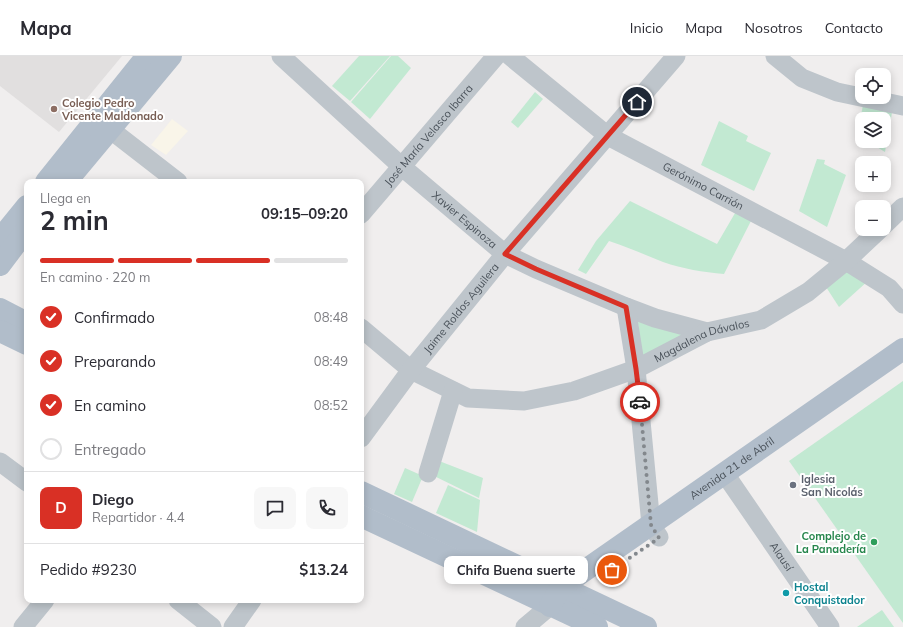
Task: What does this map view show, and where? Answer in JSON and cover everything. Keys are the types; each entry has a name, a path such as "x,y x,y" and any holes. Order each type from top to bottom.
{"main road":[{"path":"68,179 147,56"},
{"path":"49,179 171,56"},
{"path":"0,240 24,210"},
{"path":"0,265 24,233"},
{"path":"0,309 24,321"},
{"path":"0,331 24,343"},
{"name":"Avenida 21 de Abril","path":"568,591 729,479 903,349"},
{"name":"Avenida 21 de Abril","path":"729,479 903,366"},
{"path":"364,493 646,627"},
{"path":"364,517 597,627"},
{"path":"550,606 568,591"}],"street":[{"name":"Xavier Espinoza","path":"282,56 400,166 505,254 536,269 626,307 655,318 707,332"},
{"name":"José María Velasco Ibarra","path":"364,210 400,166 496,56"},
{"name":"Gerónimo Carrión","path":"510,56 608,136 846,261 889,288 903,304"},
{"name":"Jaime Roldos Aguilera","path":"364,434 411,370 505,254 676,56"},
{"path":"775,56 802,78 837,92 903,106"},
{"path":"103,124 174,179"},
{"path":"891,218 903,207"},
{"name":"Magdalena Dávalos","path":"364,331 411,370 468,398 524,401 574,391 636,369 707,332 761,320 808,292 846,261 873,236"},
{"path":"626,307 636,369 655,531"},
{"path":"428,473 453,391"},
{"path":"0,462 24,480"},
{"name":"Alausí","path":"729,479 830,627"},
{"path":"23,627 43,603"},
{"path":"182,603 212,627"},
{"path":"233,627 250,603"},
{"path":"525,627 550,606"}],"shaded area":[{"name":"Colegio Pedro Vicente Maldonado","path":"0,56 122,56 59,132 0,86"},
{"path":"172,119 188,131 166,155 151,145"}],"green space":[{"path":"359,56 390,56 350,101 332,86"},
{"path":"391,56 398,56 411,68 370,119 351,102"},
{"path":"535,92 543,99 518,128 511,122"},
{"path":"863,104 881,104 893,107 891,118 891,112 862,112"},
{"path":"719,121 748,136 746,141 771,153 754,191 701,165"},
{"path":"878,148 886,148 885,152"},
{"path":"817,159 825,160 824,164 846,175 827,227 799,211"},
{"path":"630,201 717,244 738,208 753,217 724,274 693,270 663,262 609,241 586,274 578,270 596,241"},
{"path":"846,267 869,280 839,307 826,287"},
{"path":"637,315 683,335 642,357"},
{"name":"Complejo de La Panadería","path":"903,381 903,623 789,461"},
{"path":"434,459 483,478 479,498 428,473"},
{"path":"405,468 423,476 412,502 394,494"},
{"path":"448,485 480,500 477,532 436,513"},
{"path":"882,610 894,627 857,627"}],"way so far":[{"path":"612,570 659,538 651,525 640,402"}],"place":[{"name":"Colegio Pedro Vicente Maldonado","path":"54,109"},
{"name":"Iglesia San Nicolás","path":"793,485"},
{"name":"Complejo de La Panadería","path":"874,542"},
{"name":"Chifa Buena suerte","path":"612,570"},
{"name":"Hostal Conquistador","path":"786,593"}],"route":[{"path":"637,102 505,254 536,269 626,307 640,402"}]}
